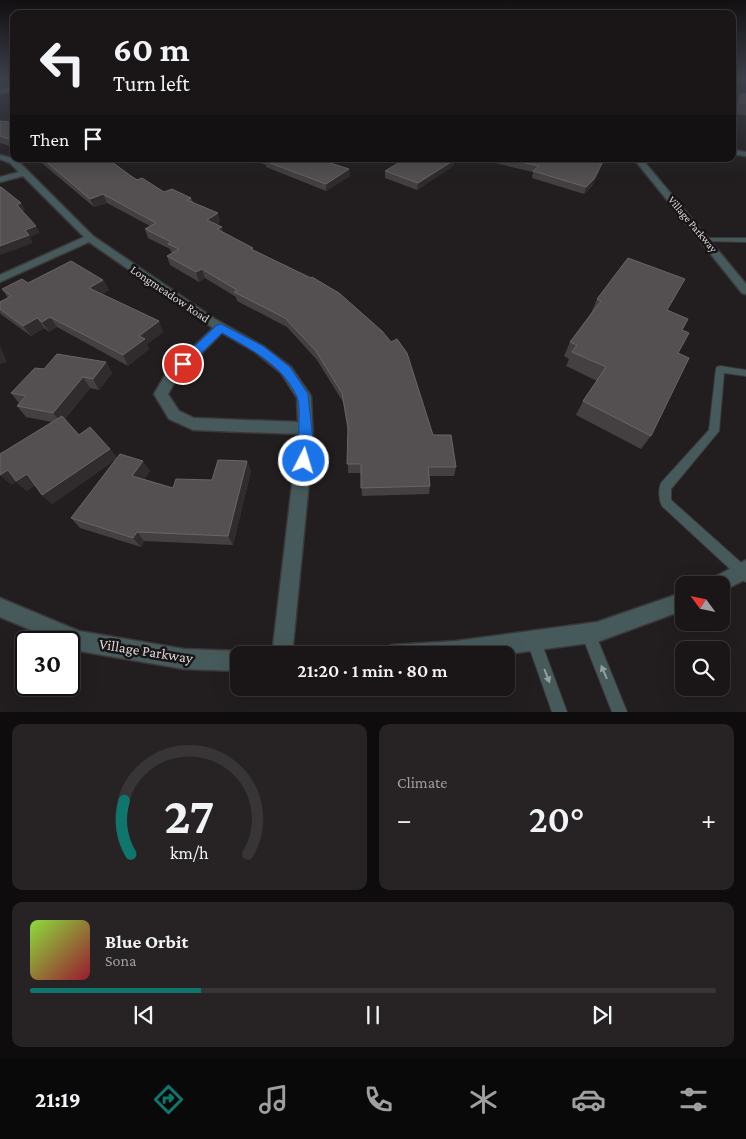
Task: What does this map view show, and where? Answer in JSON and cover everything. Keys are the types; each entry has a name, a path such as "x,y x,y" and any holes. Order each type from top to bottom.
{"street":[{"name":"Longmeadow Road","path":"14,162 90,238 221,327 259,348 286,370 304,397 306,441 283,646"},
{"name":"Village Parkway","path":"641,162 746,291"},
{"path":"0,180 24,173"},
{"path":"0,279 90,238"},
{"path":"221,327 172,375 161,394 174,415 193,424 306,428"},
{"path":"730,579 745,572"},
{"path":"491,646 597,632 675,604"},
{"name":"Village Parkway","path":"0,607 79,641 184,659 230,661"}],"lane":[{"path":"706,240 746,240"},
{"path":"745,572 666,502 664,487 714,431 720,369 746,373"},
{"path":"587,633 620,712"},
{"path":"534,640 560,712"}],"building":[{"path":"0,121 10,122 10,140 0,136"},
{"path":"47,162 112,162 137,180 142,178 164,192 172,189 191,198 187,200 218,213 207,220 222,227 217,229 253,248 251,249 312,277 339,293 382,331 391,342 397,339 407,353 433,435 451,435 456,467 428,467 430,486 361,488 361,464 347,464 348,427 342,393 316,351 285,318 234,292 237,290 202,269 196,272 167,256 179,249 168,244 171,242 145,229 156,223 103,194 90,199"},
{"path":"268,162 327,162 349,169 326,184"},
{"path":"400,162 451,162 418,183 385,171"},
{"path":"520,162 602,162 594,179 586,187 533,171 539,166"},
{"path":"0,187 21,203 17,205 36,226 25,230 29,235 0,246"},
{"path":"628,258 685,279 667,310 688,319 682,330 689,333 678,353 689,358 651,436 583,401 606,367 572,352 577,345 570,342 601,301 597,299"},
{"path":"71,261 103,280 89,288 159,321 139,336 145,339 123,355 50,317 42,322 37,318 23,326 0,309 0,302 11,296 2,289 22,279 28,283"},
{"path":"57,354 106,362 93,379 83,377 53,413 17,406 26,396 11,393 35,368 44,369"},
{"path":"62,416 79,435 90,427 110,449 42,495 27,474 16,481 8,470 0,475 0,454"},
{"path":"120,454 143,461 132,476 173,488 176,479 212,480 218,460 247,461 228,536 137,532 133,538 71,518"}],"route":[{"path":"183,364 221,327 259,348 286,370 304,397 306,441 304,461"}]}
